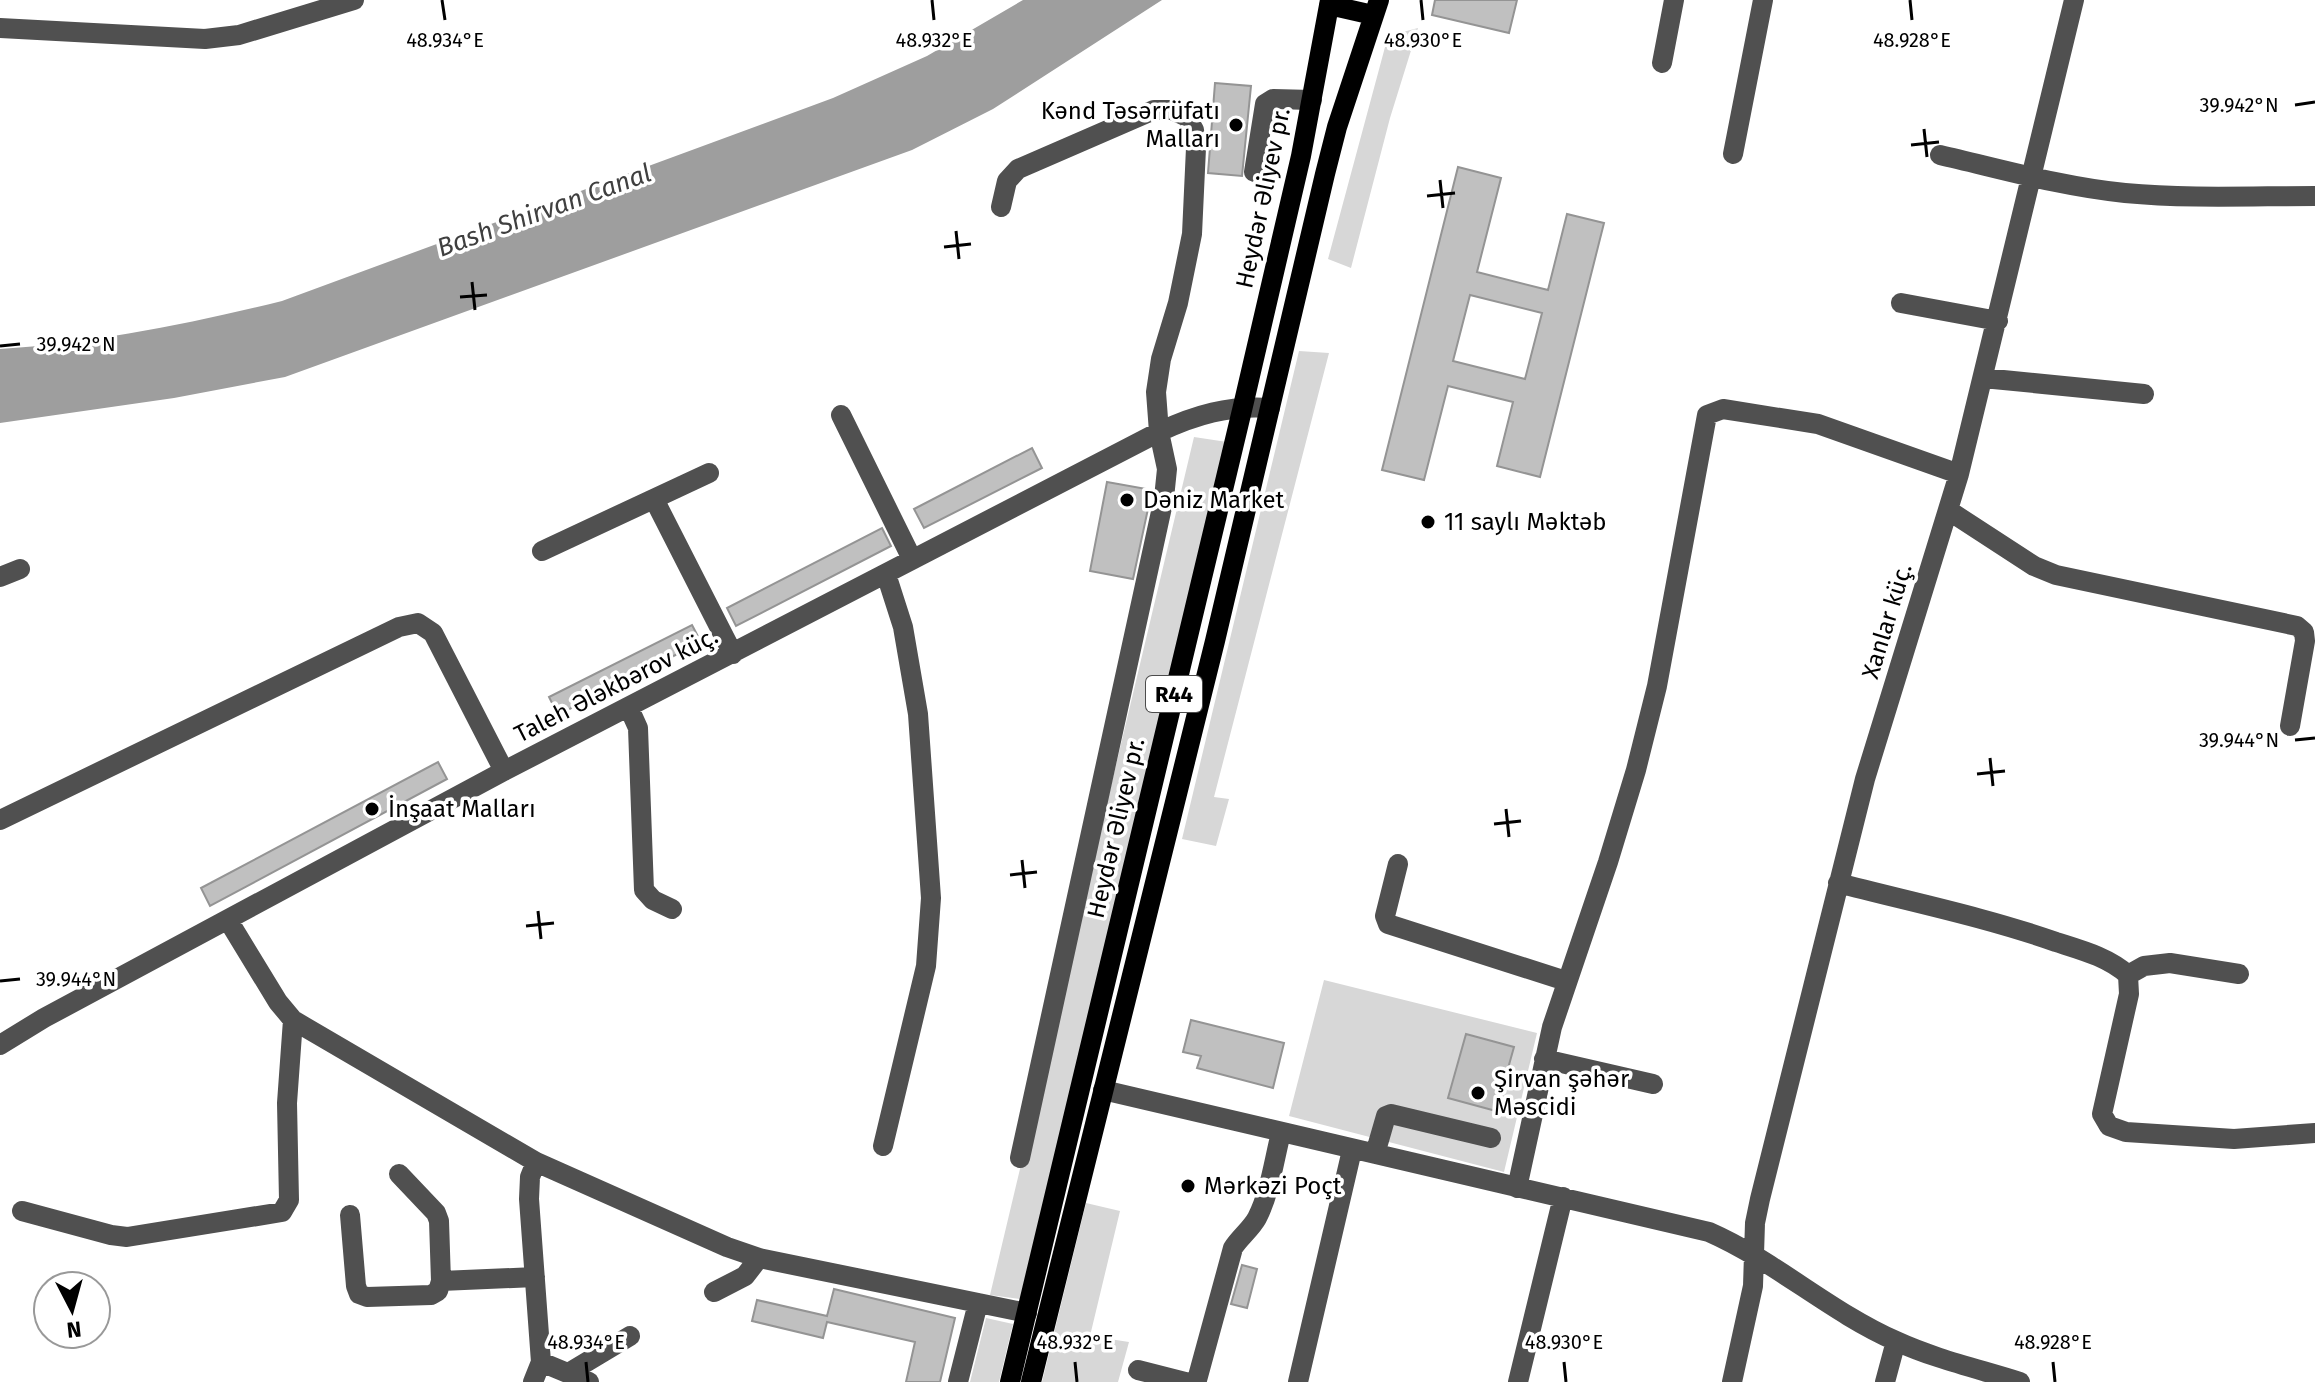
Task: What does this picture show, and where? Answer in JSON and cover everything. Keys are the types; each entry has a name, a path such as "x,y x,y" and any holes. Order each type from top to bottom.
{"main road":[{"path":"1330,2 1376,8"},
{"name":"Heydər Əliyev pr.","path":"1010,1382 1243,406 1312,100 1330,2"},
{"name":"Heydər Əliyev pr.","path":"1031,1382 1215,641 1337,127 1376,8"}],"street":[{"path":"0,28 205,39 239,35 354,0"},
{"path":"1662,63 1674,0"},
{"path":"1733,154 1763,0"},
{"name":"Xanlar küç.","path":"1732,1382 1751,1297 1755,1223 1760,1199 1838,883 1865,779 1959,474 2074,0"},
{"path":"1254,172 1265,104 1273,99 1312,100"},
{"path":"1001,207 1007,181 1018,169 1154,110 1172,110 1187,117 1194,130 1192,234 1178,303 1161,359 1156,392 1159,432 1167,469 1164,498 1020,1158"},
{"path":"1940,155 2033,177 2123,193 2315,196"},
{"path":"1901,303 1998,321"},
{"path":"1983,378 2144,394"},
{"name":"Taleh Ələkbərov küç.","path":"0,1045 44,1018 504,771 1159,432 1212,412 1243,406 1270,408"},
{"path":"1517,1188 1544,1059 1566,981 1636,770 1657,686 1707,415 1723,409 1818,424 1959,474"},
{"path":"841,415 912,559"},
{"path":"542,551 709,473"},
{"path":"654,499 733,654"},
{"path":"1948,510 2034,566 2056,575 2297,626 2304,632 2305,641 2290,726"},
{"path":"0,577 20,569"},
{"path":"883,1146 926,966 931,909 918,714 903,627 886,574"},
{"path":"0,820 384,634 418,623 433,633 504,771"},
{"path":"629,708 638,728 644,890 653,900 672,909"},
{"path":"1398,864 1385,916 1388,924 1566,981"},
{"path":"1838,883 2019,929 2118,965 2128,975 2129,994 2102,1114 2109,1126 2126,1132 2234,1139 2315,1133"},
{"path":"228,920 278,1002 293,1020 536,1162 727,1247 759,1258 1027,1313"},
{"path":"2128,975 2144,966 2170,963 2239,974"},
{"path":"22,1211 127,1237 282,1212 289,1200 287,1103 293,1020"},
{"path":"1544,1059 1653,1084"},
{"path":"1103,1090 1709,1232 1736,1243 1754,1257 1896,1341 2020,1382"},
{"path":"1375,1154 1386,1116 1391,1114 1491,1138"},
{"path":"1138,1370 1192,1381 1233,1248 1255,1221 1261,1208 1281,1133"},
{"path":"1298,1382 1352,1150"},
{"path":"533,1382 541,1362 529,1199 530,1177 536,1162"},
{"path":"350,1215 359,1294 367,1297 431,1295 438,1291 441,1281 436,1213 399,1174"},
{"path":"1518,1382 1563,1197"},
{"path":"714,1292 745,1276 759,1258"},
{"path":"441,1281 535,1277"},
{"path":"958,1382 978,1303"},
{"path":"541,1362 579,1377 630,1336"},
{"path":"1885,1382 1896,1341"}],"shaded area":[{"path":"1418,28 1390,118 1351,268 1328,259 1388,36"},
{"path":"1299,351 1329,353 1214,797 1229,799 1216,846 1182,839"},
{"path":"1194,437 1227,442 1020,1299 990,1295"},
{"path":"1324,980 1537,1033 1504,1172 1289,1116"},
{"path":"1086,1203 1120,1211 1090,1336 1129,1342 1118,1382 1042,1382"},
{"path":"986,1318 1013,1324 999,1382 970,1382"}],"water":[{"name":"Bash Shirvan Canal","path":"1023,0 1162,0 993,109 912,150 285,377 174,398 0,423 0,349 142,331 282,301 833,98 927,56"}],"building":[{"path":"1435,0 1517,0 1509,33 1432,15"},
{"path":"1215,83 1251,86 1242,176 1208,173"},
{"path":"1458,167 1501,178 1477,272 1548,290 1567,214 1604,223 1540,477 1497,466 1513,402 1448,386 1424,480 1382,470","holes":["1470,295 1542,313 1525,379 1453,361"]},
{"path":"1032,448 1042,468 924,528 914,509"},
{"path":"1107,482 1152,490 1133,579 1090,571"},
{"path":"882,528 891,546 736,626 727,608"},
{"path":"692,625 701,642 558,715 549,697"},
{"path":"438,762 447,779 210,906 201,888"},
{"path":"1191,1020 1284,1043 1273,1088 1197,1068 1201,1056 1183,1052"},
{"path":"1466,1034 1514,1047 1496,1111 1448,1098"},
{"path":"1242,1265 1257,1269 1247,1308 1231,1304"},
{"path":"834,1289 955,1318 940,1382 906,1382 915,1342 827,1322 823,1338 752,1321 757,1300 827,1316"}],"place":[{"name":"Kənd Təsərrüfatı Malları","path":"1236,125"},
{"name":"Dəniz Market","path":"1127,500"},
{"name":"11 saylı Məktəb","path":"1428,522"},
{"name":"İnşaat Malları","path":"372,809"},
{"name":"Şirvan şəhər Məscidi","path":"1478,1093"},
{"name":"Mərkəzi Poçt","path":"1188,1186"}]}
